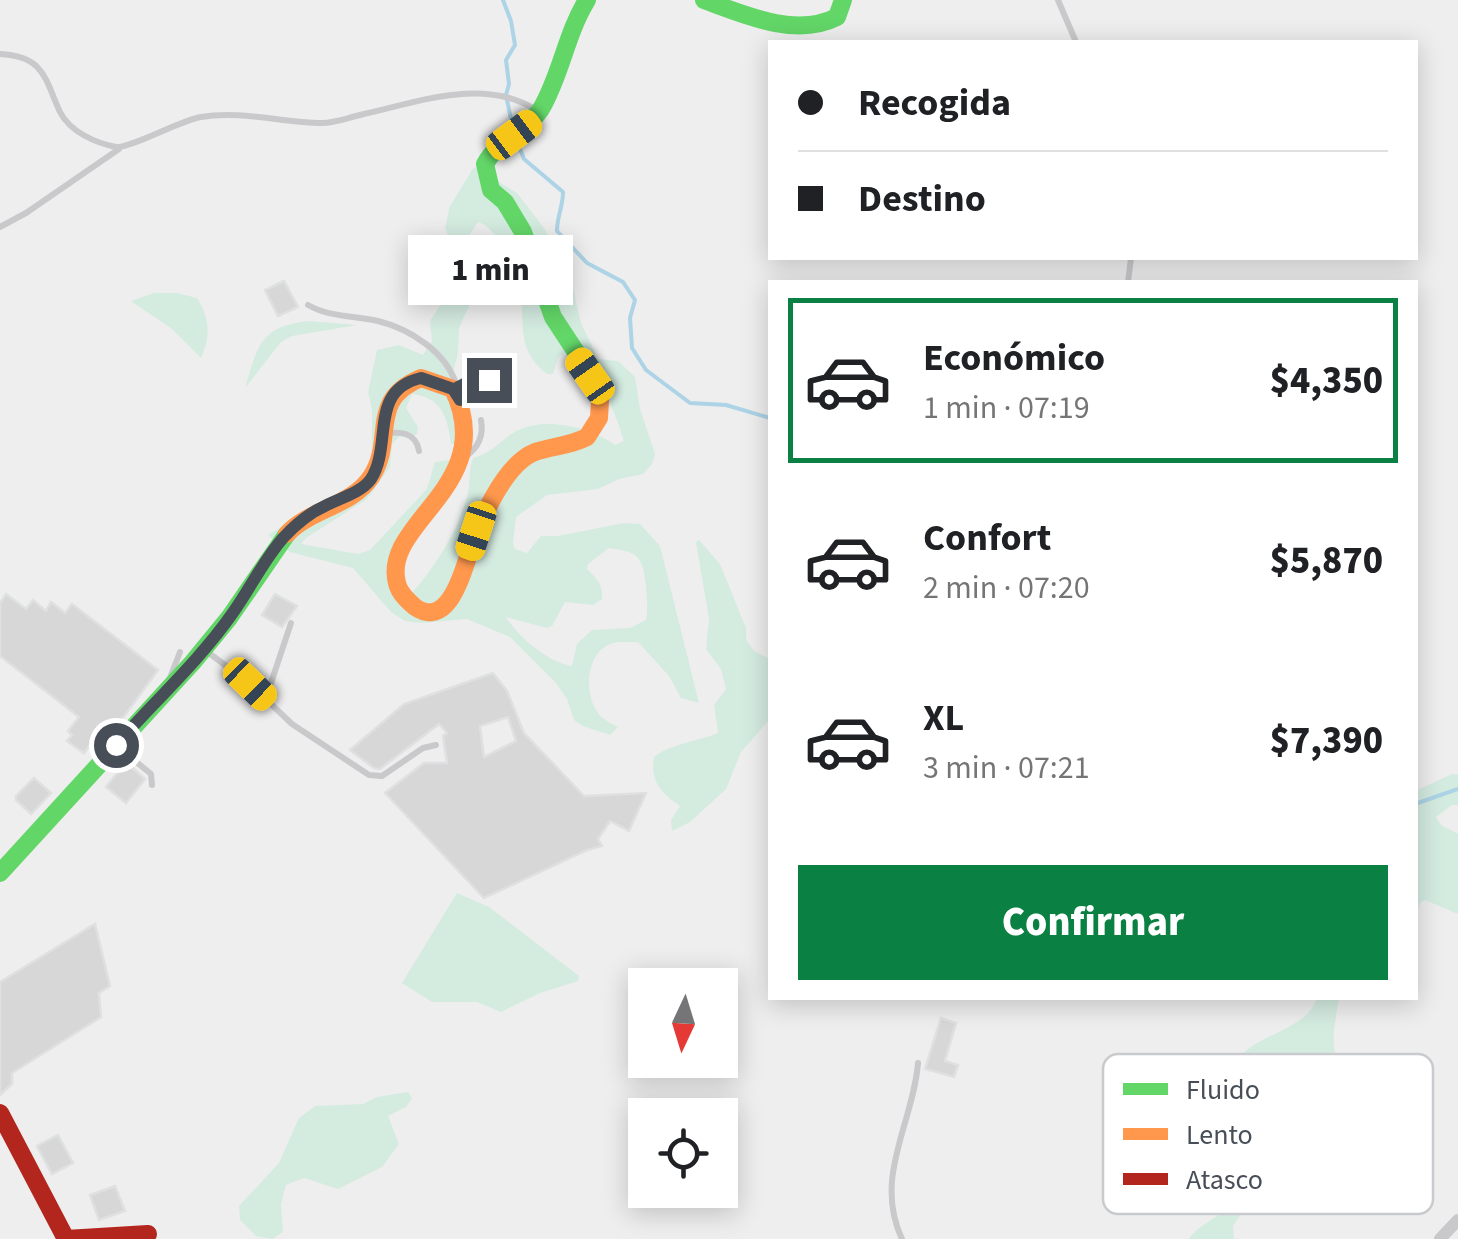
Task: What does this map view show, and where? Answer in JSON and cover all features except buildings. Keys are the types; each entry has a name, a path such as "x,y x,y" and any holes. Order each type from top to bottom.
{"street":[{"path":"0,872 204,649 283,537 321,508 359,490 371,478 390,400 409,380 437,382 459,394 463,440 460,461 449,484 407,539 397,565 400,593 423,612 438,611 452,600 476,531 522,459 582,442 598,422 601,400 597,388 552,316 529,243 504,199 490,190 485,164 498,144 531,122 539,111 586,0"},
{"path":"704,0 807,27 823,25 837,17 843,0"},
{"path":"0,1113 66,1239 148,1234"},
{"path":"1440,1239 1458,1220"}],"lane":[{"path":"1058,0 1075,40"},
{"path":"0,54 34,64 50,83 67,122 92,139 119,148"},
{"path":"0,227 119,148 204,116 327,123 437,97 491,94 506,95 539,111"},
{"path":"308,305 330,315 374,320 407,333 440,357 452,372 459,394"},
{"path":"459,394 468,382 489,380"},
{"path":"460,461 476,448 482,420"},
{"path":"382,434 401,432 412,436 419,451"},
{"path":"250,684 264,690 270,686 291,623"},
{"path":"204,649 250,684 292,724 376,778 436,744"},
{"path":"166,689 180,652"},
{"path":"116,745 151,774 152,785"},
{"path":"902,1239 894,1218 891,1169 918,1063"}],"green space":[{"path":"474,167 517,193 544,228 571,279 581,323 598,359 618,361 635,377 640,409 655,454 643,474 598,489 547,495 516,517 515,549 527,553 541,536 640,524 660,546 699,703 681,698 669,676 638,642 613,643 597,654 589,684 598,713 618,727 610,735 583,726 574,720 556,683 510,637 467,619 405,621 391,612 353,568 290,552 268,535 354,484 372,462 372,409 368,392 377,350 399,345 423,355 432,341 430,321 456,281 453,247 445,228 450,206","holes":["478,222 499,240 515,269 523,333 530,354 547,374 553,374 558,358 566,352 578,360 610,402 624,441 615,445 583,429 544,424 521,429 473,458 468,492 457,524 412,593 402,584 408,553 461,470 451,460 435,462 427,489 370,550 358,554 301,544 367,499 390,467 392,444 400,436 409,439 417,434 418,427 406,408 412,394 430,399 441,410 451,444 466,444 453,372 459,328 479,284 479,264 470,234","609,548 630,553 640,561 646,590 646,620 630,628 592,630 577,644 572,666 553,660 526,641 506,617 547,628 565,602 593,605 602,599 599,582 587,569"]},
{"path":"154,293 197,298 208,327 201,358 172,329 131,301"},
{"path":"308,321 357,325 292,336 281,342 245,388 263,341 279,328"},
{"path":"699,540 720,564 746,628 746,640 754,651 768,658 768,721 741,752 726,789 690,822 672,831 671,820 680,806 658,786 654,757 718,733 714,705 726,689 721,669 706,649 709,619 696,542"},
{"path":"1458,774 1458,805 1436,817 1441,825 1458,834 1458,914 1425,900 1418,909 1418,790"},
{"path":"457,893 489,907 579,976 578,981 540,993 501,1012 477,1002 432,1002 402,983"},
{"path":"1316,1000 1339,1000 1334,1028 1336,1054 1243,1054 1301,1019"},
{"path":"408,1092 412,1098 406,1107 388,1116 399,1144 382,1167 338,1189 304,1178 286,1185 281,1204 283,1232 272,1239 256,1236 240,1220 239,1206 279,1163 299,1118 315,1106 363,1104 377,1097"},
{"path":"1241,1214 1233,1226 1234,1239 1189,1239 1200,1228 1219,1215"}],"waterway":[{"path":"503,0 515,45 506,60 506,95 513,129"},
{"path":"516,139 524,159 563,192 557,231 587,263 623,282 635,300 630,318 632,348 646,370 690,403 726,405 768,417"},
{"path":"1418,803 1458,789"}],"traffic: fast":[{"path":"587,0 541,109 485,164 491,190 505,202 523,232 553,317 593,378 600,401"},
{"path":"704,0 788,25 821,23 837,17 843,0"},
{"path":"0,873 193,662 287,534"}],"traffic: slow":[{"path":"287,534 353,495 371,477 382,449 388,409 404,387 421,378 453,389 463,423 462,452 452,477 406,541 397,561 397,583 402,593 415,607 435,612 450,600 484,515 512,470 535,452 587,437 599,418 600,401"}],"traffic: jam":[{"path":"0,1113 66,1239 148,1234"}],"route":[{"path":"116,745 218,632 283,537 321,508 359,490 371,478 384,416 398,388 421,378 453,389 460,400 458,387 489,380"}]}
